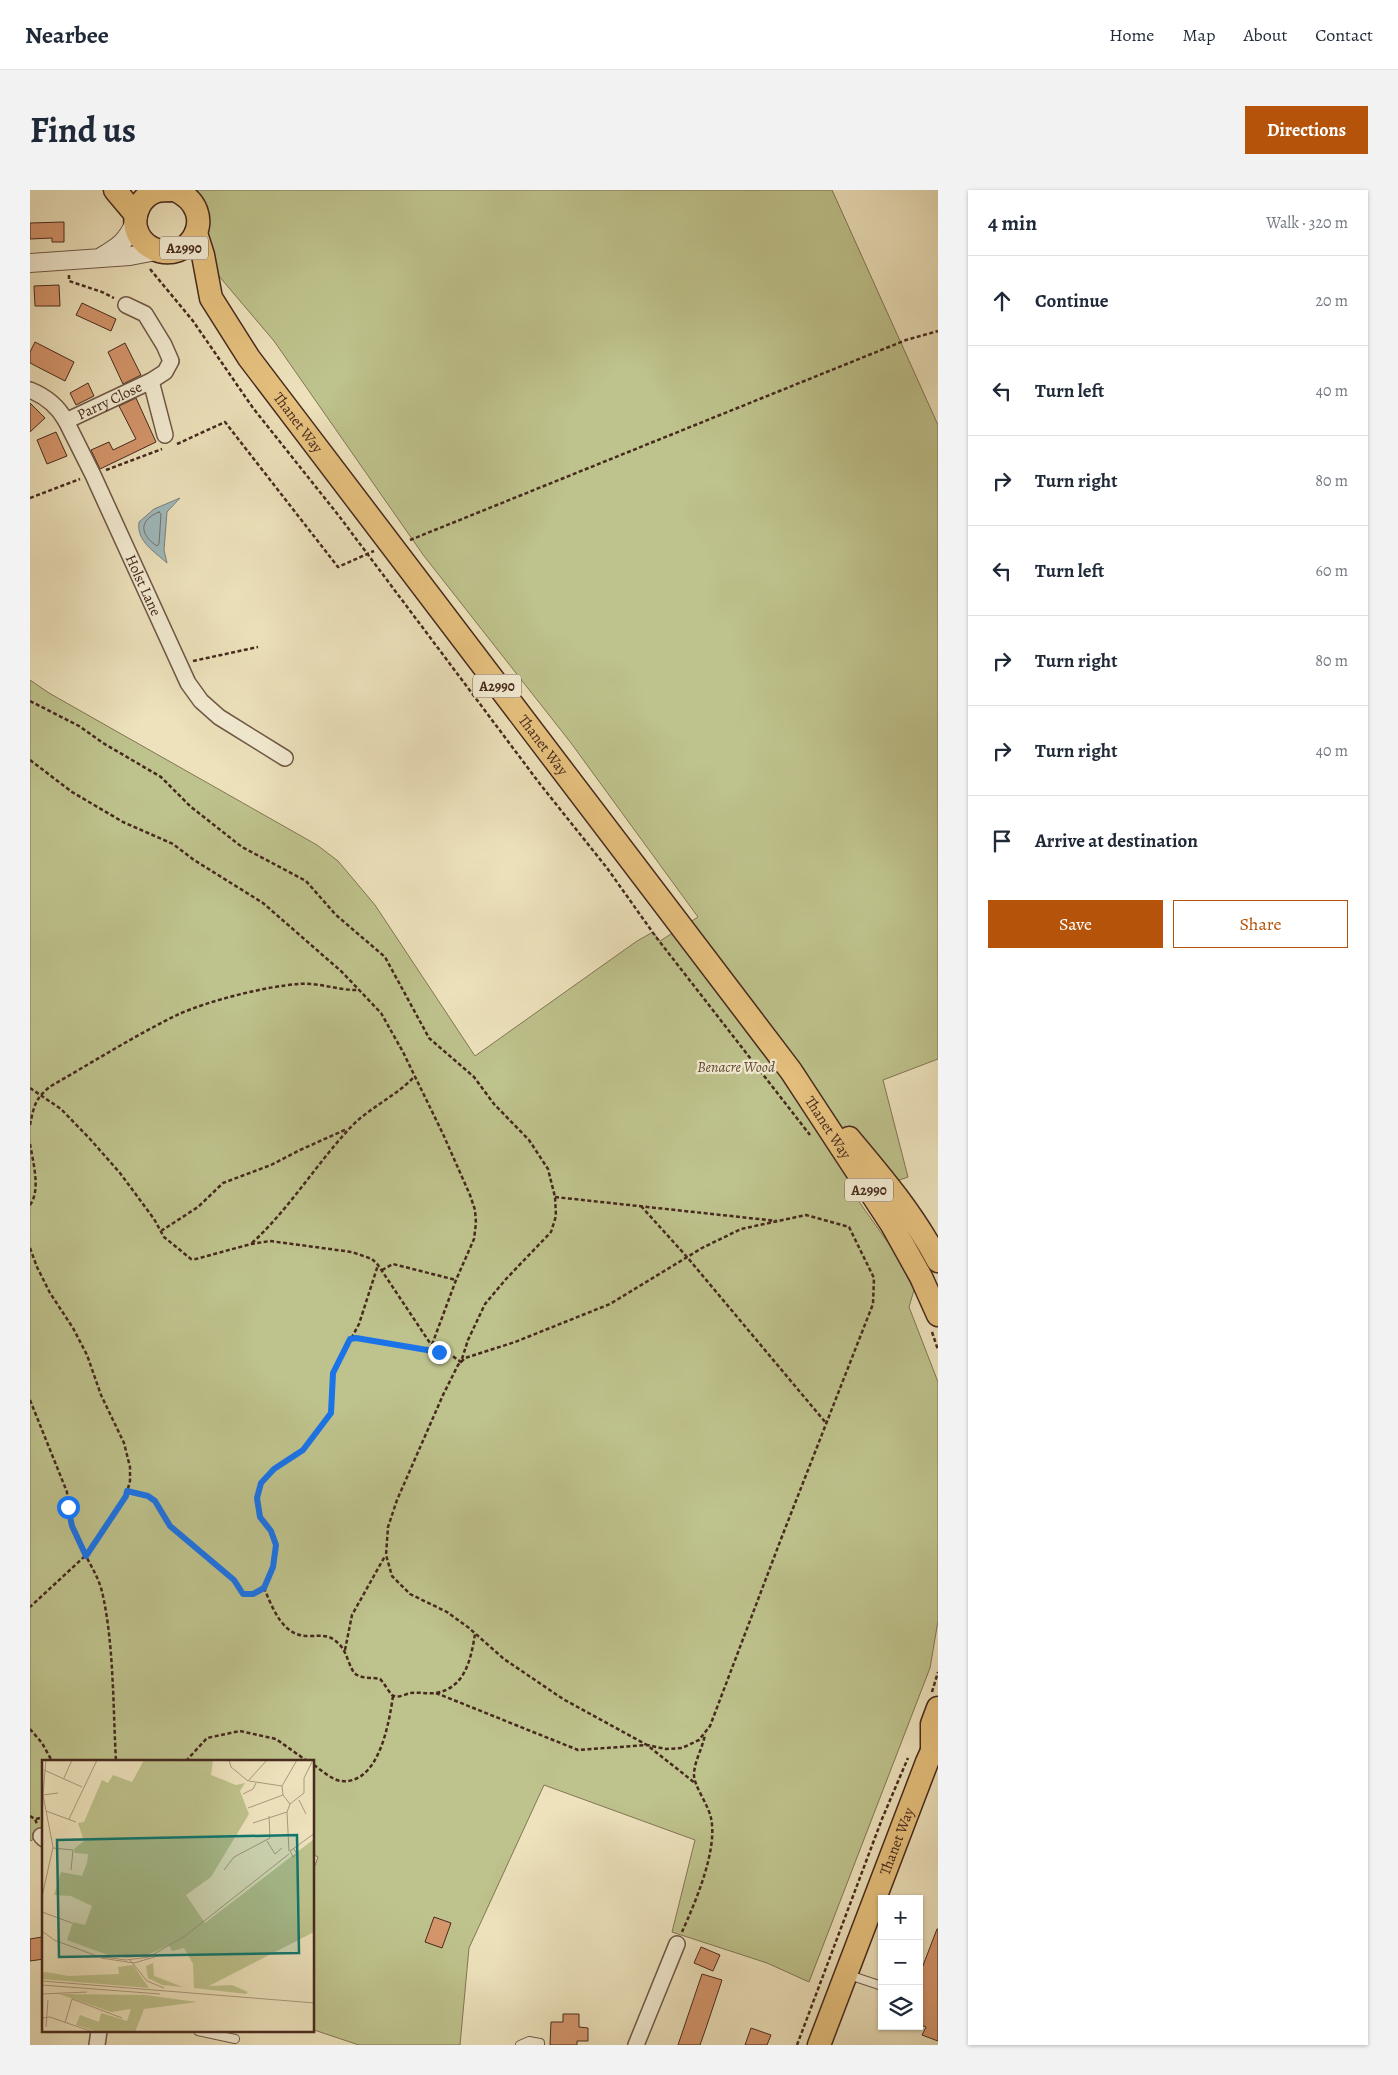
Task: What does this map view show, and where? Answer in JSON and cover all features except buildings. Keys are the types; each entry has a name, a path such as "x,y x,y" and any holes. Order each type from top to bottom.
{"main road":[{"name":"A2990","path":"115,190 135,219 141,240 160,257 183,248 191,242 196,233 198,213 194,203 186,195 173,190 156,190 140,204 135,219"},
{"name":"Thanet Way","path":"196,233 203,255 211,298 249,358 791,1071 880,1174 937,1254"},
{"name":"Thanet Way","path":"160,257 193,271 212,296"},
{"name":"Thanet Way","path":"791,1071 892,1225 921,1277 934,1320"},
{"name":"Thanet Way","path":"819,2045 929,1756 934,1701"}],"street":[{"path":"98,258 120,246 128,237 135,219"},
{"path":"30,263 130,256 160,257"},
{"name":"Parry Close","path":"66,421 151,381 165,372 171,361 164,345 145,314 126,305"},
{"name":"Parry Close","path":"151,381 166,443"},
{"name":"Holst Lane","path":"30,390 49,401 66,421 93,475 188,683 202,702 219,718 285,758"},
{"path":"636,2045 677,1944"},
{"path":"98,2045 100,2032"}],"lane":[{"path":"847,1974 879,1985"},
{"path":"203,2032 235,2039"},
{"path":"520,2045 529,2042 540,2043 540,2045"}],"path":[{"path":"160,257 183,308 253,408 366,553 540,784 607,868 656,937 813,1139"},
{"path":"68,261 69,281 102,292 126,305"},
{"path":"30,498 93,475 166,443 225,422 338,567 366,553 392,547 897,344 938,331"},
{"path":"179,664 258,647"},
{"path":"30,701 79,726 103,743 160,777 191,807 242,847 306,881 336,915 385,957 429,1038 474,1077 494,1104 529,1140 548,1169 555,1197 556,1216 551,1232 485,1304 468,1340 461,1362"},
{"path":"30,760 79,796 123,822 173,844 194,860 263,903 342,972 381,1013 443,1134 475,1210 474,1239 456,1280 430,1350"},
{"path":"30,1125 33,1108 39,1096 50,1086 179,1015 216,1002 262,990 300,984 360,990"},
{"path":"251,1244 291,1200 308,1176 349,1129 414,1077"},
{"path":"30,1088 39,1096 61,1109 90,1138 120,1173 164,1237 191,1259 196,1260 251,1244 270,1241 352,1252 372,1259 382,1270 432,1346"},
{"path":"160,1231 198,1207 223,1183 271,1165 349,1129"},
{"path":"30,1144 35,1183 33,1201 30,1205"},
{"path":"555,1197 780,1222"},
{"path":"641,1206 687,1257 826,1423"},
{"path":"436,1693 578,1750 647,1745 682,1748 699,1740 710,1726 873,1304 874,1278 849,1227 806,1215 741,1229 702,1248 610,1304 515,1342 465,1358 458,1365 443,1395 397,1500 388,1527 386,1555 392,1576 410,1594 447,1612 504,1659 563,1699 647,1745 695,1783"},
{"path":"30,1248 50,1294 73,1328 87,1355 101,1394 119,1430 130,1468 130,1481 126,1496 86,1556 30,1607"},
{"path":"382,1270 393,1264 456,1280"},
{"path":"127,1491 148,1496 155,1501 170,1526 234,1580 243,1594 253,1594 264,1588 273,1567 276,1545 271,1531 260,1517 257,1498 261,1483 274,1469 303,1450 331,1413 333,1373 366,1307 378,1266"},
{"path":"934,1320 938,1350"},
{"path":"350,1339 356,1338 430,1350 451,1355 461,1362"},
{"path":"30,1400 67,1492 72,1526 98,1577 104,1596 110,1653 116,1760"},
{"path":"345,1650 352,1614 386,1555"},
{"path":"264,1588 273,1610 285,1626 298,1635 324,1634 338,1642 345,1650 353,1672 359,1676 380,1679 393,1695 436,1693 450,1688 460,1680 471,1655 475,1634"},
{"path":"934,1701 938,1672"},
{"path":"315,1767 339,1781 352,1780 362,1775 374,1762 384,1742 393,1695"},
{"path":"30,1730 42,1743 51,1760"},
{"path":"187,1760 207,1738 240,1731 276,1739 306,1760"},
{"path":"677,1944 696,1900 713,1834 709,1809 695,1783 694,1774 705,1732"},
{"path":"797,2045 882,1819 929,1756"},
{"path":"35,1820 42,1818"}],"green space":[{"name":"Benacre Wood","path":"175,190 832,190 938,425 938,1059 883,1080 908,1177 855,1196 894,1251 914,1290 909,1307 938,1382 938,1621 930,1668 809,1982 767,1963 672,1932 695,1840 544,1785 469,1948 460,2045 359,2045 315,2030 315,1865 318,1857 315,1856 315,1760 42,1760 42,1837 30,1841 30,680 49,693 317,845 338,861 375,905 475,1056 637,941 653,932 660,941 698,917 571,743 424,556 274,341 218,275"}],"water":[{"path":"180,498 167,512 164,550 167,563 147,546 140,535 139,522 154,509"}],"route":[{"path":"68,1507 72,1526 86,1556 94,1541 126,1496 127,1491 148,1496 155,1501 164,1519 170,1526 234,1580 243,1594 253,1594 264,1588 273,1567 276,1545 271,1531 260,1517 257,1498 261,1483 274,1469 303,1450 331,1413 333,1373 350,1339 356,1338 439,1352"}]}
